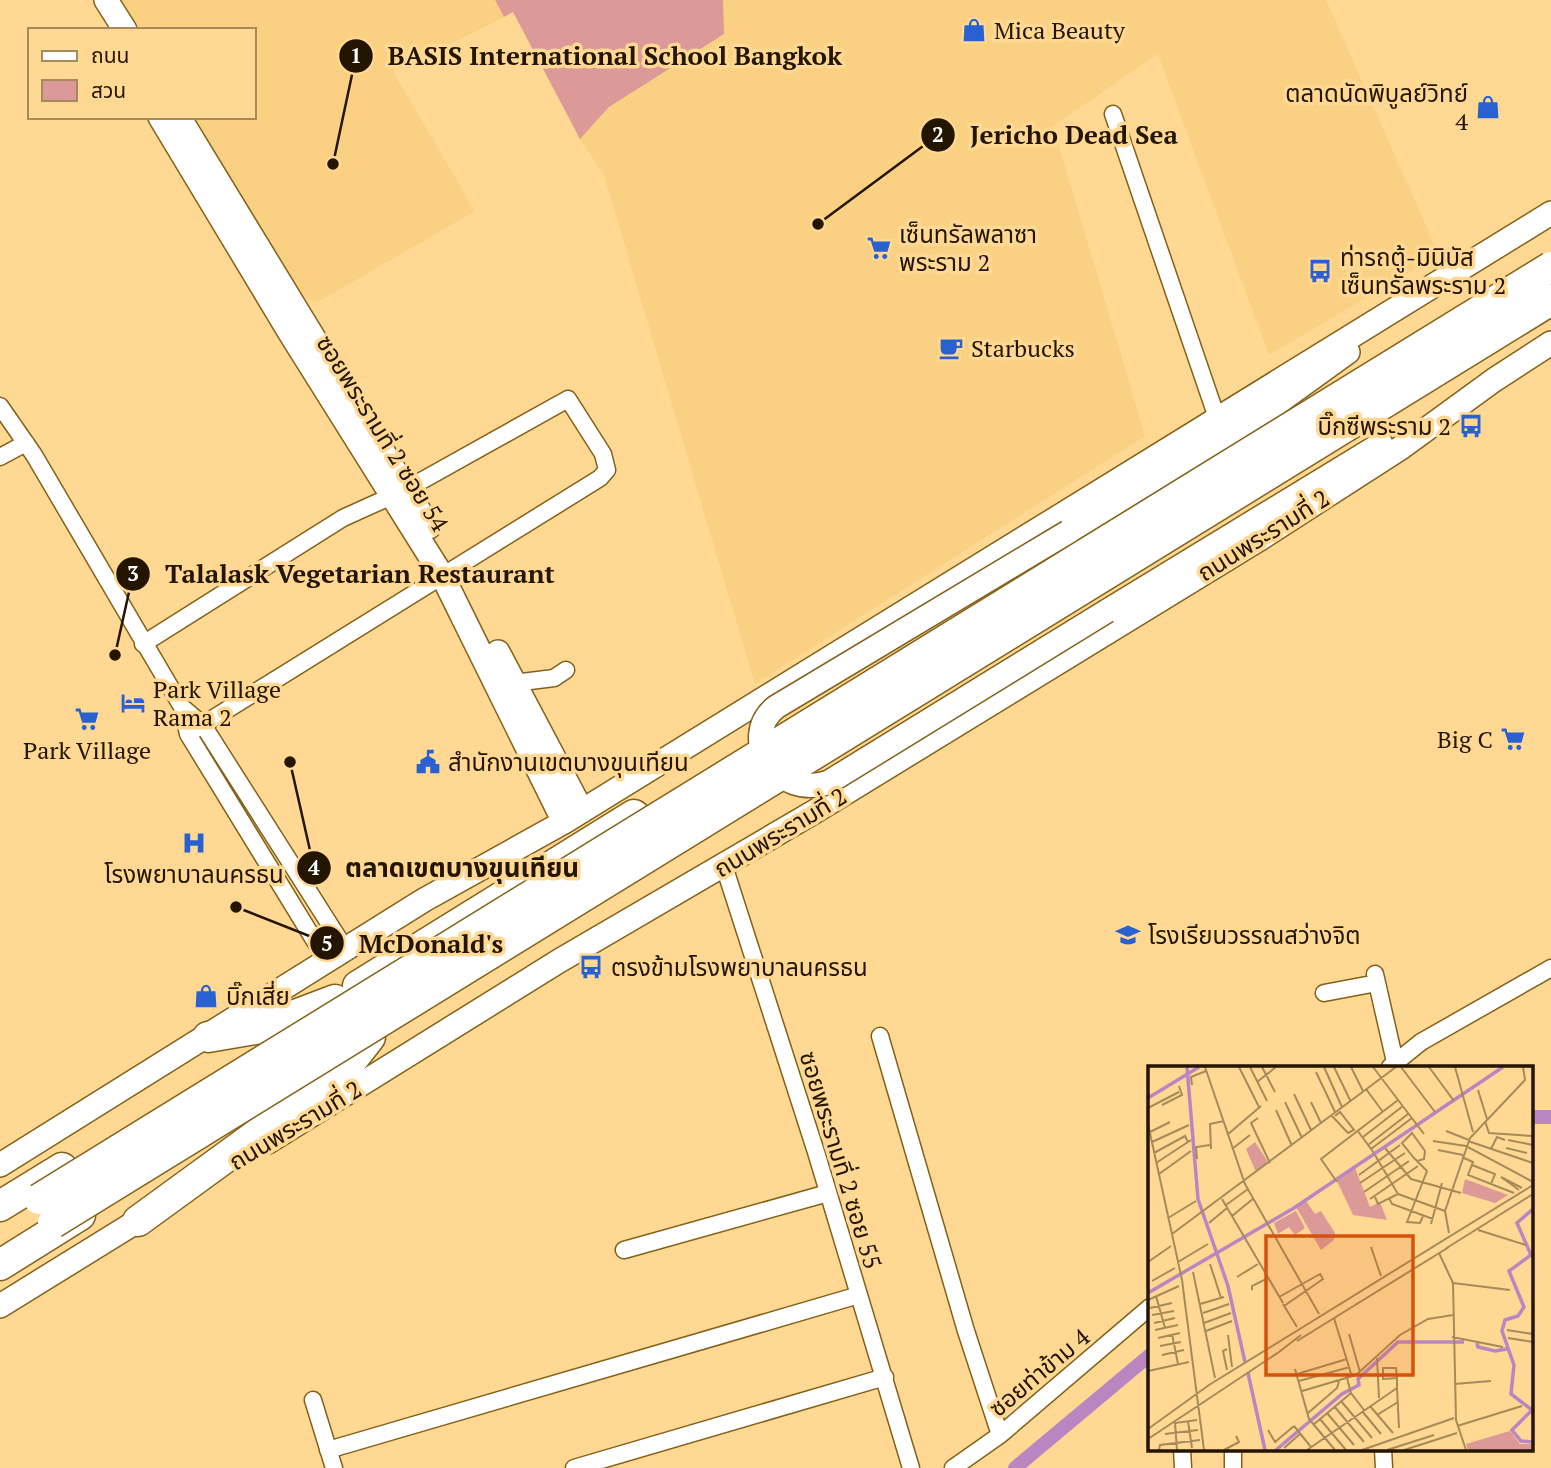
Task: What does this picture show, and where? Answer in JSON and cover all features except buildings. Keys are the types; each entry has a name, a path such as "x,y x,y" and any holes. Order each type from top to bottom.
{"highway":[{"path":"0,1206 502,895 799,718 1551,251"},
{"path":"1551,267 46,1211 1551,300"},
{"name":"ถนนพระรามที่ 2","path":"3,1263 1551,306"},
{"path":"208,1037 261,1028 335,1000"},
{"path":"138,1221 345,1069 370,1037"}],"main road":[{"name":"ซอยพระรามที่ 2 ซอย 54","path":"161,119 231,219 514,683 573,816"},
{"name":"ซอยพระรามที่ 2 ซอย 54","path":"180,119 231,219"},
{"path":"0,1165 445,888 573,816 1551,213"},
{"path":"1403,306 1325,371 847,668 784,702 769,713 763,723 762,746 765,756 779,775 789,782 815,787 829,782 1428,415 1494,380"},
{"name":"ถนนพระรามที่ 2","path":"0,1307 559,961 724,866 1258,540 1402,447 1494,380 1551,343"},
{"name":"ซอยพระรามที่ 2 ซอย 54","path":"449,573 573,816"}],"street":[{"path":"1114,114 1217,418"},
{"path":"143,643 343,518 398,493 568,399 603,454 607,470 600,478 188,734"},
{"path":"0,406 26,443 183,708 203,725 337,955"},
{"path":"0,457 26,443"},
{"path":"514,683 554,678 566,670"},
{"path":"183,708 188,734 337,955"},
{"name":"ซอยพระรามที่ 2 ซอย 55","path":"724,866 828,1193 911,1468"},
{"path":"1324,993 1376,979 1392,1064 1420,1042 1551,968"},
{"path":"880,1036 966,1331 1000,1435"},
{"path":"624,1250 828,1193"},
{"path":"328,1450 859,1296"},
{"name":"ซอยท่าข้าม 4","path":"953,1468 1000,1435 1148,1309"},
{"path":"574,1468 885,1377"},
{"path":"313,1400 334,1468"},
{"path":"1182,1450 1183,1468"},
{"path":"1233,1450 1233,1468"},
{"path":"1383,1450 1384,1468"}],"shaded area":[{"path":"119,0 495,0 504,17 393,72 475,211 318,302 302,298 191,119 256,119 256,28 135,28"},
{"path":"723,0 1326,0 1439,255 1269,355 1158,54 1053,126 1145,436 755,684 604,175 580,139 609,107 724,34"}],"green space":[{"path":"495,0 723,0 724,34 609,107 580,139 513,12 504,17"}],"waterway":[{"path":"1534,1117 1551,1117"},
{"path":"1015,1468 1148,1357"}],"place":[{"name":"Mica Beauty","path":"974,30"},
{"name":"ตลาดนัดพิบูลย์วิทย์ 4","path":"1488,107"},
{"name":"BASIS International School Bangkok","path":"333,164"},
{"name":"Jericho Dead Sea","path":"818,224"},
{"name":"เซ็นทรัลพลาซา พระราม 2","path":"879,248"},
{"name":"ท่ารถตู้-มินิบัส เซ็นทรัลพระราม 2","path":"1320,271"},
{"name":"Starbucks","path":"951,348"},
{"name":"บิ๊กซีพระราม 2","path":"1471,426"},
{"name":"Talalask Vegetarian Restaurant","path":"115,655"},
{"name":"Park Village Rama 2","path":"133,703"},
{"name":"Park Village","path":"87,719"},
{"name":"Big C","path":"1513,739"},
{"name":"ตลาดเขตบางขุนเทียน","path":"290,762"},
{"name":"สำนักงานเขตบางขุนเทียน","path":"428,762"},
{"name":"โรงพยาบาลนครธน","path":"194,843"},
{"name":"McDonald's","path":"236,907"},
{"name":"โรงเรียนวรรณสว่างจิต","path":"1128,935"},
{"name":"ตรงข้ามโรงพยาบาลนครธน","path":"591,967"},
{"name":"บิ๊กเสี่ย","path":"206,996"}]}
